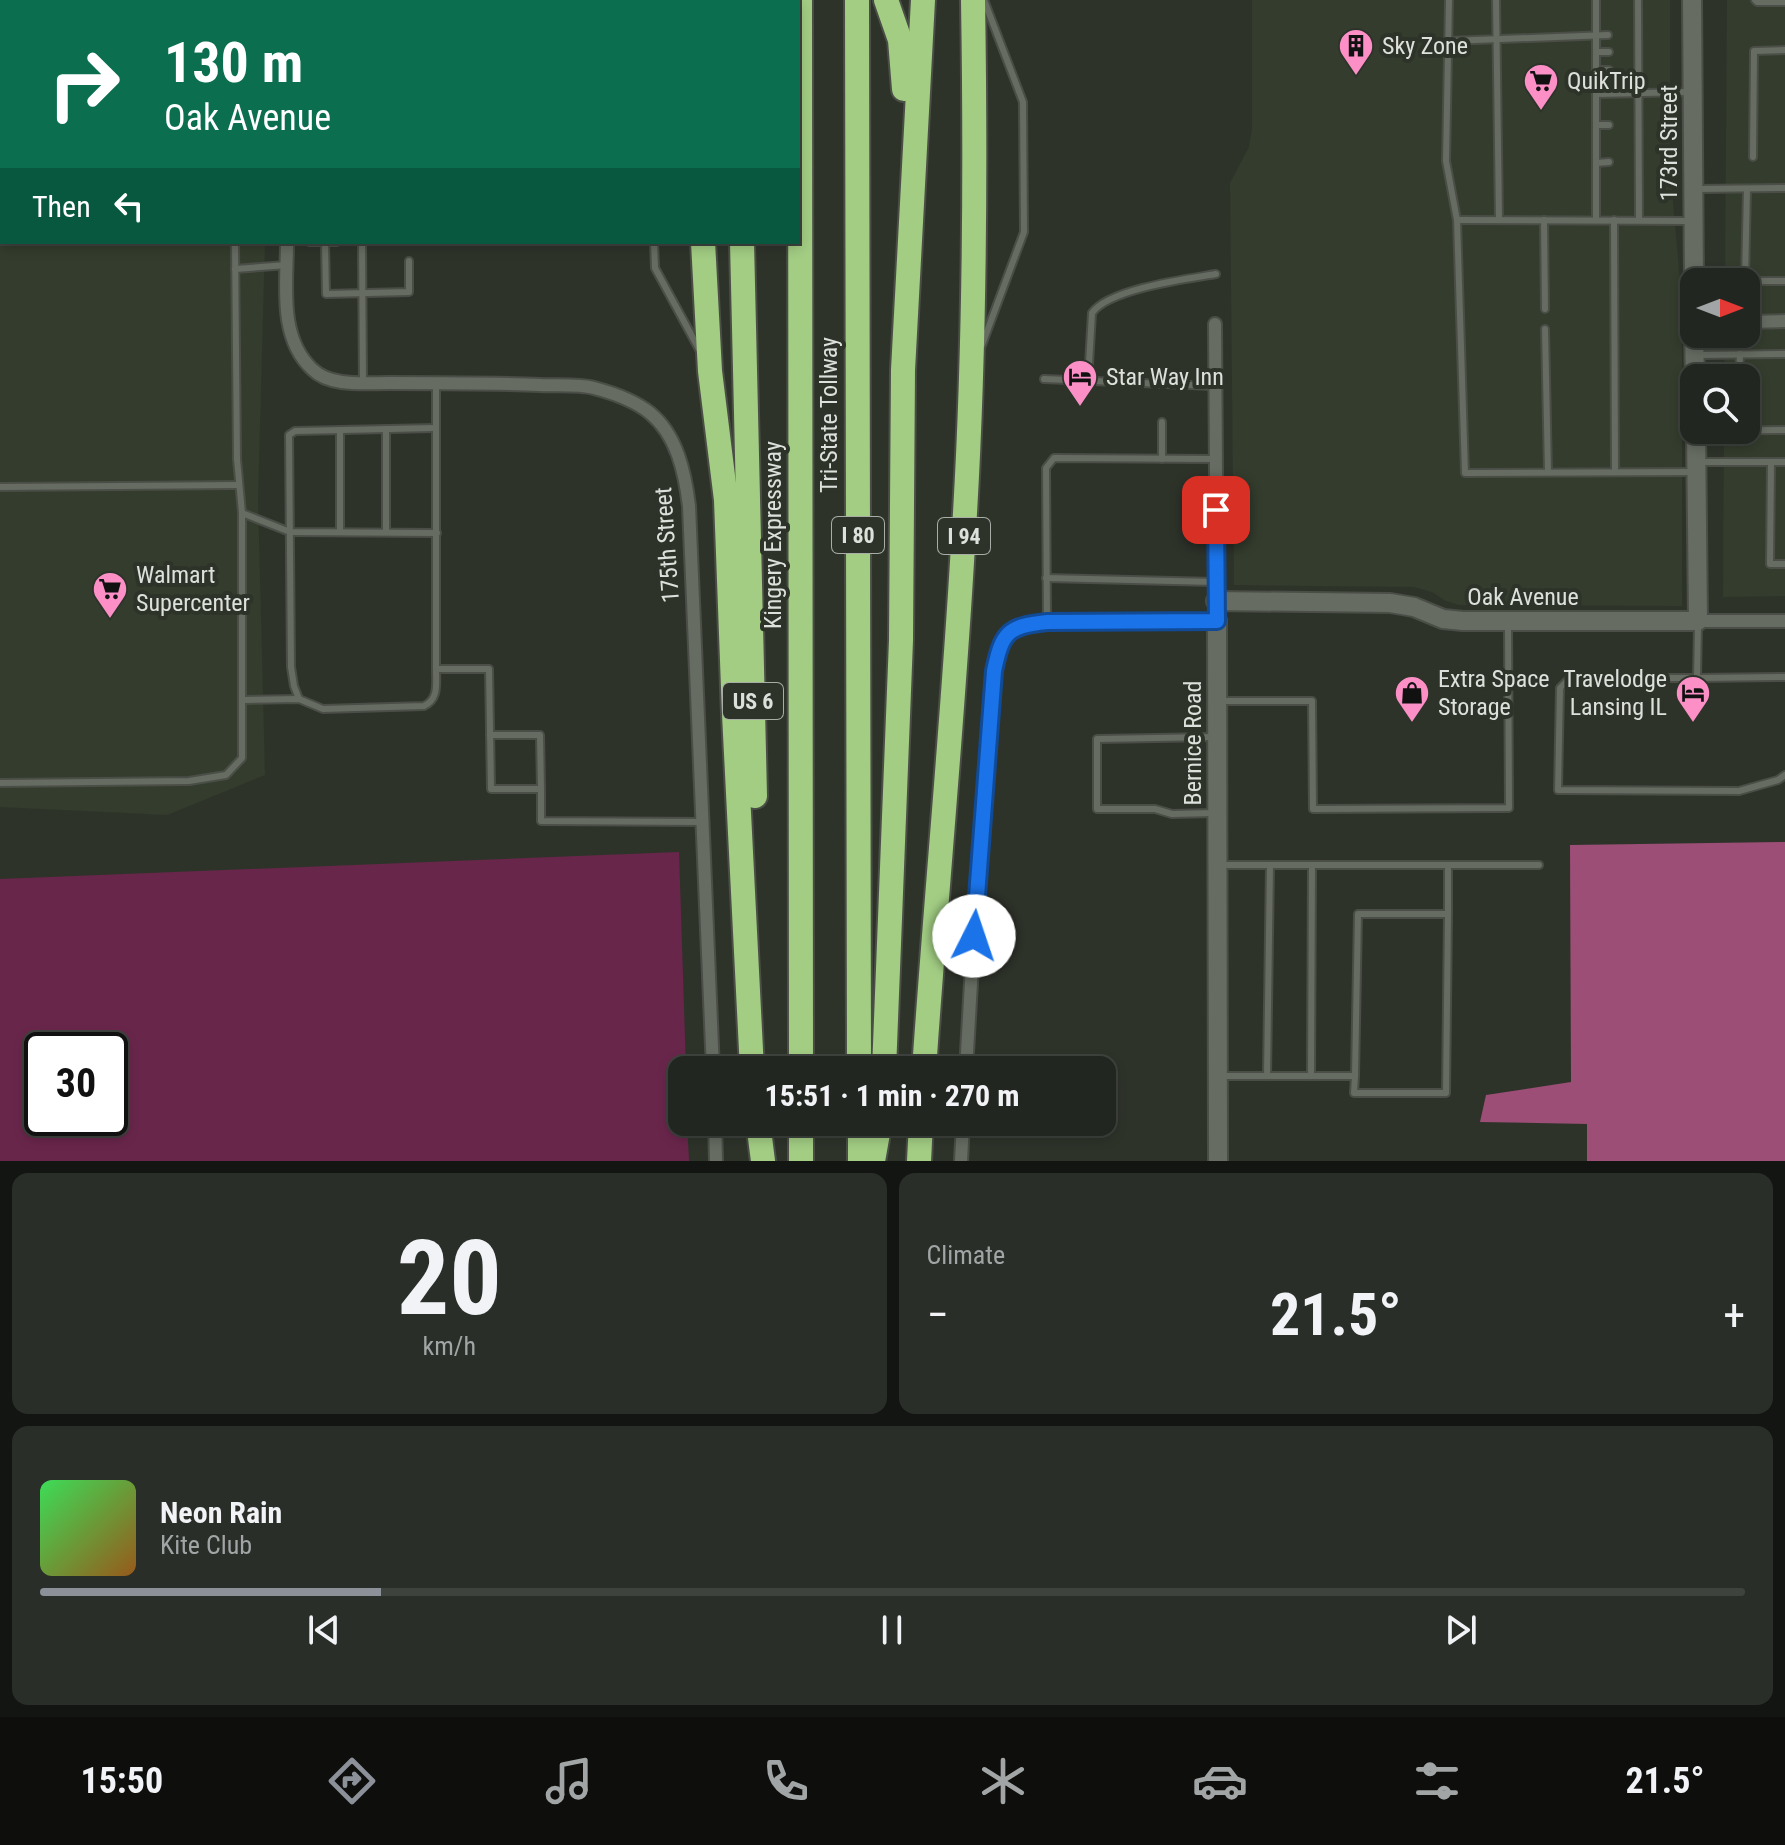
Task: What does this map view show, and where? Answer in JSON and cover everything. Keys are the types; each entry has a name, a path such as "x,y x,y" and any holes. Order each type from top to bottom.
{"highway":[{"name":"Kingery Expressway","path":"800,0 801,1056"},
{"name":"Tri-State Tollway","path":"857,0 859,1056"},
{"path":"886,0 898,30 902,52 911,203"},
{"path":"885,1056 901,640 903,370 923,0"},
{"name":"I 94","path":"925,1056 964,542 975,200 973,0"},
{"path":"703,244 710,371 726,500 751,1056"},
{"name":"US 6","path":"742,250 761,1056"},
{"path":"761,1136 763,1161"},
{"path":"801,1136 801,1161"},
{"path":"860,1136 860,1161"},
{"path":"873,1161 877,1136"},
{"path":"919,1161 920,1136"}],"street":[{"name":"173rd Street","path":"1692,0 1694,268"},
{"name":"175th Street","path":"287,244 291,338 311,369 324,379 363,383 592,387 633,402 652,414 678,452 689,506 712,1056"},
{"path":"1760,322 1785,321"},
{"name":"Bernice Road","path":"1215,324 1218,1161"},
{"path":"1695,348 1695,364"},
{"path":"1696,444 1698,621"},
{"name":"Oak Avenue","path":"1216,592 1390,603 1414,607 1443,619 1463,621 1785,621"},
{"path":"967,1056 994,671 1004,637 1029,624 1047,622 1217,621"},
{"path":"715,1136 716,1161"},
{"path":"961,1161 962,1136"}],"lane":[{"path":"971,375 1024,232 1023,102 984,0"},
{"path":"1449,0 1446,161 1457,220 1465,473 1615,472 1785,462"},
{"path":"1496,0 1499,219"},
{"path":"1596,0 1596,220"},
{"path":"1638,0 1639,220"},
{"path":"1755,0 1785,2"},
{"path":"1596,13 1608,13"},
{"path":"1629,13 1639,13"},
{"path":"1629,34 1639,34"},
{"path":"1449,41 1608,35"},
{"path":"1753,157 1754,51 1785,50"},
{"path":"1596,52 1609,52"},
{"path":"1629,52 1639,52"},
{"path":"1596,70 1609,70"},
{"path":"1629,70 1639,70"},
{"path":"1597,94 1693,92"},
{"path":"1629,124 1639,124"},
{"path":"1596,125 1609,125"},
{"path":"1596,144 1608,144"},
{"path":"1629,144 1639,144"},
{"path":"1596,163 1609,162"},
{"path":"1629,162 1639,162"},
{"path":"1596,181 1608,181"},
{"path":"1629,181 1639,181"},
{"path":"1693,189 1785,188"},
{"path":"1747,189 1745,281 1785,281"},
{"path":"1457,220 1694,221"},
{"path":"1544,220 1545,309"},
{"path":"1614,220 1615,472"},
{"path":"0,783 189,781 226,775 242,758 242,513 237,459 235,244"},
{"path":"325,244 326,294 409,292 409,261"},
{"path":"362,244 363,383"},
{"path":"654,244 655,268 710,371"},
{"path":"235,269 287,265"},
{"path":"1088,381 1092,313 1098,304 1159,283 1216,274"},
{"path":"1545,329 1548,472"},
{"path":"1740,354 1740,364"},
{"path":"1695,355 1785,354"},
{"path":"1044,379 1215,386"},
{"path":"243,700 299,699 323,709 424,706 431,703 435,696 436,669 436,383"},
{"path":"1162,384 1162,395"},
{"path":"1162,422 1162,459"},
{"path":"299,699 291,667 289,435 295,431 435,428"},
{"path":"386,429 386,532"},
{"path":"340,430 340,532"},
{"path":"1760,430 1785,430"},
{"path":"1047,622 1046,468 1054,458 1216,459"},
{"path":"1771,462 1770,564 1785,564"},
{"path":"0,487 239,485"},
{"path":"242,513 290,532 437,533"},
{"path":"1046,578 1216,592"},
{"path":"1217,701 1312,701 1313,809 1509,808 1508,621"},
{"path":"1697,678 1698,621"},
{"path":"436,669 489,669 491,789 541,789"},
{"path":"1785,677 1570,678 1560,688 1558,790 1739,791 1778,780 1785,775"},
{"path":"490,735 540,735 541,821 702,822"},
{"path":"1217,737 1097,739 1097,809 1155,809 1172,814 1217,813"},
{"path":"1217,865 1539,865"},
{"path":"1267,1076 1270,865"},
{"path":"1311,1076 1312,865"},
{"path":"1448,865 1448,914 1446,1093 1354,1093 1358,914 1448,914"},
{"path":"1218,1076 1355,1076"}],"shaded area":[{"path":"1252,0 1670,0 1670,167 1682,348 1682,606 1459,605 1414,587 1234,585 1230,183 1249,147 1252,129"},
{"path":"1727,0 1785,0 1785,596 1723,597 1724,444 1760,444 1760,364 1724,364 1725,348 1760,348 1760,268 1725,268"},
{"path":"0,244 265,244 258,498 265,775 167,815 0,807"},
{"path":"1785,842 1785,1161 1587,1161 1587,1124 1480,1122 1486,1095 1571,1082 1570,845"},
{"path":"679,852 686,1056 668,1056 668,1136 688,1136 689,1161 0,1161 0,879"}],"place":[{"name":"Sky Zone","path":"1356,77"},
{"name":"QuikTrip","path":"1541,112"},
{"name":"Star Way Inn","path":"1080,408"},
{"name":"Walmart Supercenter","path":"110,620"},
{"name":"Extra Space Storage","path":"1412,724"},
{"name":"Travelodge Lansing IL","path":"1693,724"}],"route":[{"path":"974,936 994,671 1004,637 1019,627 1047,622 1217,621 1216,510"}]}
